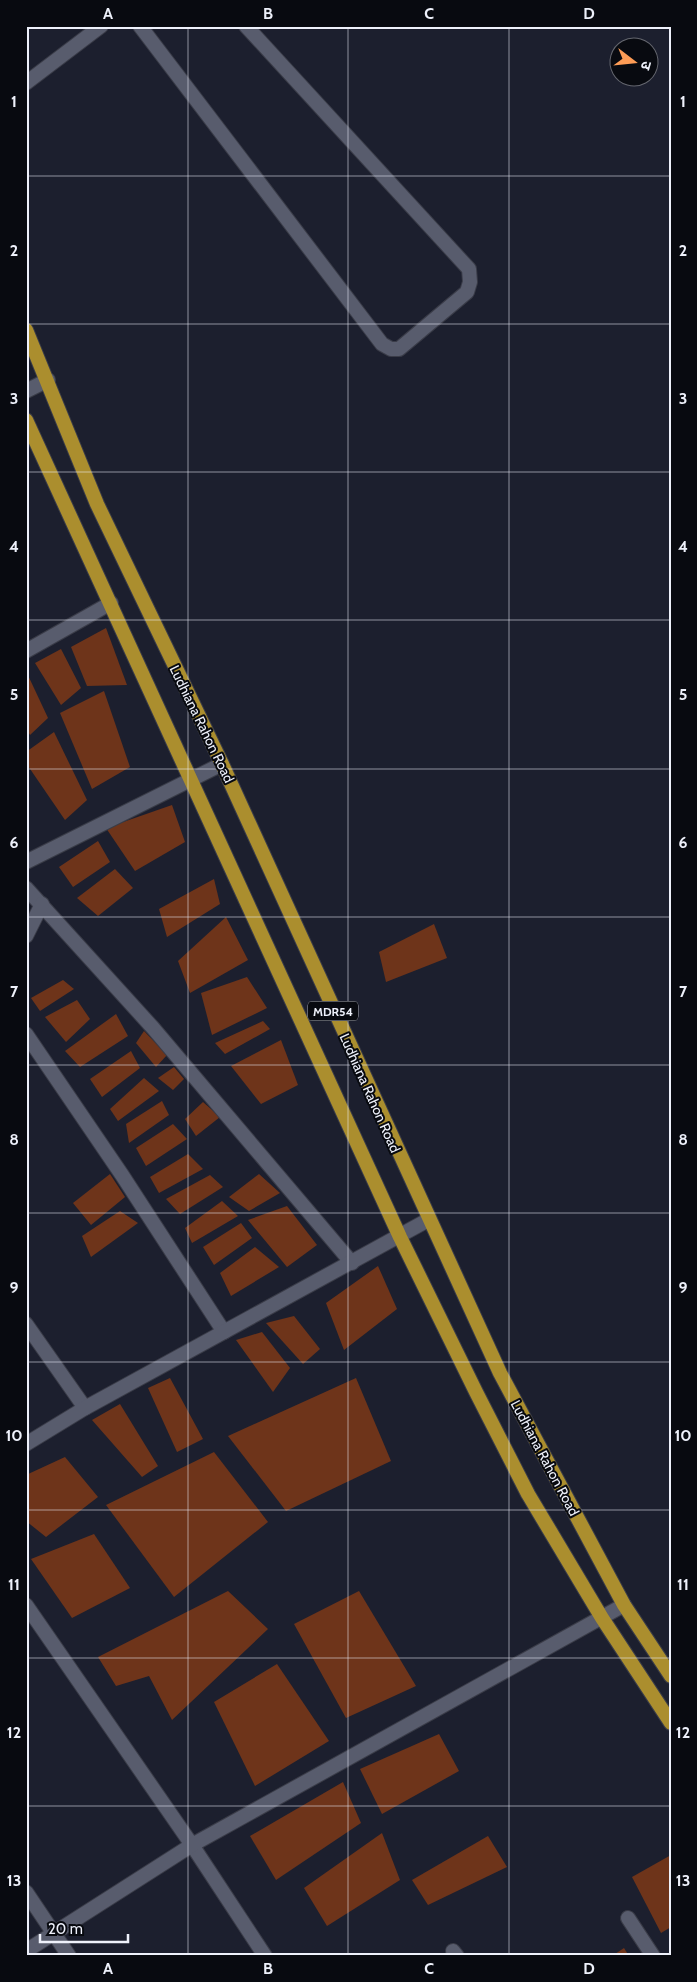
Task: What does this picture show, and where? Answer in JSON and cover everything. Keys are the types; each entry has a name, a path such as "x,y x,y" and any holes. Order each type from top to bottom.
{"main road":[{"name":"Ludhiana Rahon Road","path":"26,330 97,504 222,764 428,1220 500,1373 624,1605 671,1676"},
{"name":"MDR54","path":"26,420 400,1237 528,1494 602,1618 671,1724"}],"street":[{"path":"26,83 101,26"},
{"path":"140,26 382,344 391,350 399,349 466,292 470,282 469,269 246,26"},
{"path":"26,391 48,380"},
{"path":"26,651 111,603"},
{"path":"26,862 222,764"},
{"path":"26,888 153,1028 352,1263"},
{"path":"26,936 42,904"},
{"path":"26,1034 122,1175 224,1332"},
{"path":"26,1444 85,1408 428,1220"},
{"path":"26,1324 85,1408"},
{"path":"26,1951 192,1845 624,1605"},
{"path":"26,1606 192,1845 264,1956"},
{"path":"26,1892 69,1956"},
{"path":"628,1918 653,1956"}],"building":[{"path":"106,628 127,685 87,686 71,647"},
{"path":"61,649 81,688 61,705 35,663"},
{"path":"26,671 48,718 30,735 26,728"},
{"path":"104,691 130,767 92,789 60,713"},
{"path":"54,732 87,800 65,820 26,763 26,752"},
{"path":"172,805 185,842 135,871 106,828"},
{"path":"98,841 110,862 73,887 59,867"},
{"path":"115,869 133,888 98,916 77,898"},
{"path":"214,879 220,904 167,937 159,909"},
{"path":"226,917 248,960 190,993 178,961"},
{"path":"434,924 447,958 386,982 379,952"},
{"path":"247,977 267,1008 212,1035 201,993"},
{"path":"63,980 74,989 40,1011 31,998"},
{"path":"77,1000 90,1019 66,1042 45,1017"},
{"path":"116,1014 128,1036 80,1067 65,1051"},
{"path":"263,1021 270,1029 225,1054 215,1043"},
{"path":"144,1031 167,1055 156,1067 136,1043"},
{"path":"281,1040 298,1085 261,1104 231,1066"},
{"path":"131,1051 140,1068 102,1097 90,1079"},
{"path":"174,1067 184,1079 173,1090 158,1078"},
{"path":"144,1078 159,1091 118,1121 110,1109"},
{"path":"162,1101 169,1115 129,1143 126,1124"},
{"path":"203,1102 220,1117 196,1136 185,1119"},
{"path":"173,1124 187,1139 146,1166 136,1148"},
{"path":"188,1154 203,1169 159,1193 150,1177"},
{"path":"110,1174 125,1197 91,1225 73,1203"},
{"path":"259,1174 280,1193 249,1211 229,1197"},
{"path":"210,1175 223,1187 180,1214 166,1199"},
{"path":"222,1201 238,1216 192,1243 185,1228"},
{"path":"287,1206 317,1245 287,1267 248,1220"},
{"path":"120,1211 138,1223 91,1257 82,1236"},
{"path":"241,1223 252,1238 214,1265 203,1247"},
{"path":"255,1247 279,1267 231,1296 220,1273"},
{"path":"378,1266 397,1309 344,1350 326,1303"},
{"path":"294,1316 320,1349 303,1364 266,1323"},
{"path":"262,1332 290,1368 273,1392 236,1340"},
{"path":"170,1378 203,1439 177,1452 148,1388"},
{"path":"356,1378 391,1461 286,1511 228,1436"},
{"path":"120,1404 158,1466 142,1477 92,1420"},
{"path":"214,1452 268,1522 174,1597 106,1505"},
{"path":"65,1457 98,1497 46,1537 26,1521 26,1475"},
{"path":"94,1534 130,1588 72,1618 31,1559"},
{"path":"228,1591 268,1629 172,1720 149,1676 116,1686 98,1657"},
{"path":"359,1591 416,1686 346,1718 294,1624"},
{"path":"277,1664 329,1741 255,1786 214,1702"},
{"path":"439,1734 459,1771 382,1814 360,1769"},
{"path":"343,1782 361,1823 276,1880 250,1836"},
{"path":"382,1833 400,1880 327,1926 304,1888"},
{"path":"488,1836 507,1867 428,1905 412,1880"},
{"path":"671,1855 671,1927 661,1933 632,1877"},
{"path":"624,1948 629,1956 612,1956"}]}
